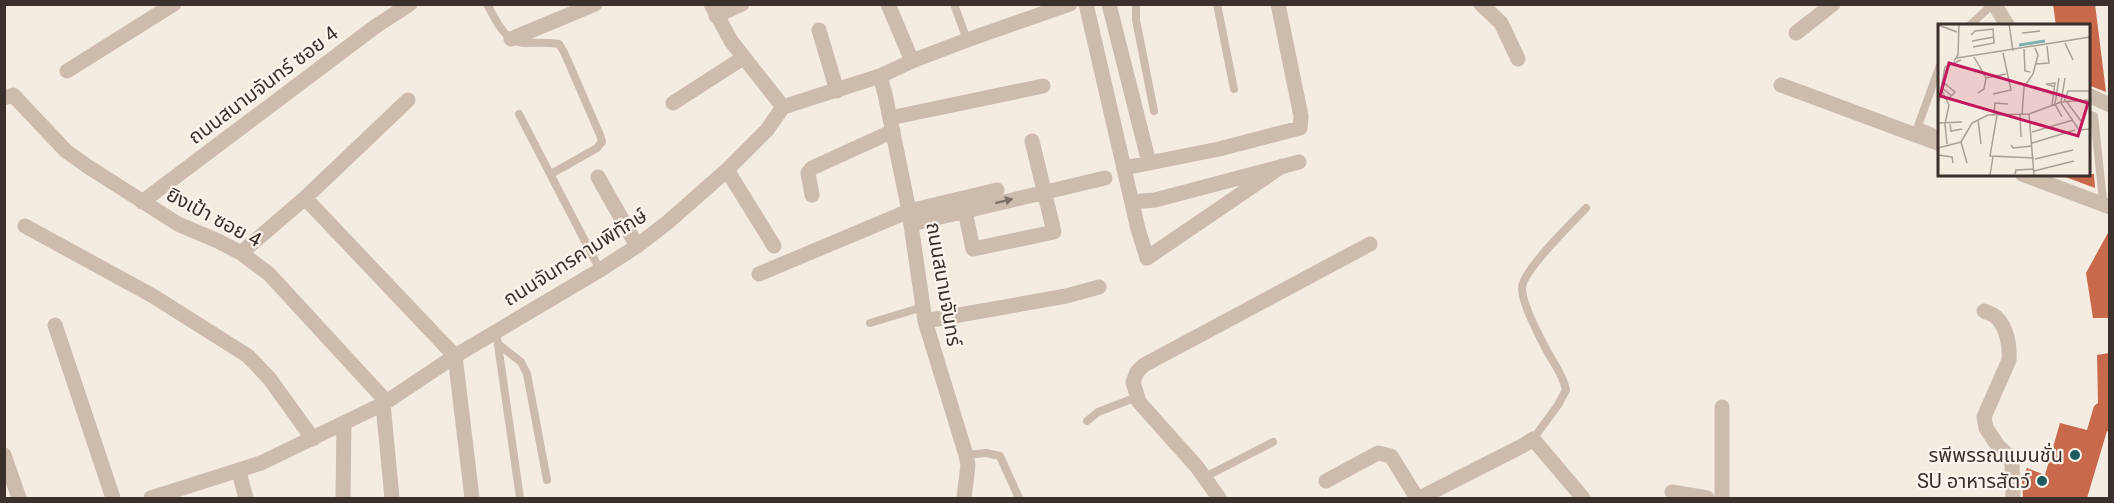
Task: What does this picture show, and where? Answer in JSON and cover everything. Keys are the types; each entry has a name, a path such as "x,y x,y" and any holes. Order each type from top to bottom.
{"street":[{"path":"67,71 174,4"},
{"name":"ถนนสนามจันทร์ ซอย 4","path":"142,202 376,26 410,4"},
{"path":"511,39 595,4"},
{"path":"742,4 714,10 743,58 783,107 880,76 967,40 1070,4"},
{"path":"888,4 912,61"},
{"path":"1086,4 1147,258 1282,166"},
{"path":"1109,4 1149,163"},
{"path":"1124,168 1220,149 1300,128 1301,116 1278,4"},
{"path":"1481,4 1501,22 1518,59"},
{"path":"1796,33 1833,4"},
{"path":"1993,4 2007,24"},
{"path":"819,30 837,91"},
{"path":"673,103 743,58"},
{"name":"ถนนสนามจันทร์","path":"880,76 910,217 924,314 968,465 964,498"},
{"path":"1781,85 1938,143"},
{"path":"812,195 808,173 813,168 892,124 1043,86"},
{"name":"ยิงเป้า ซอย 4","path":"7,93 66,151 178,224 241,253 269,274 384,402"},
{"path":"2090,96 2109,105"},
{"path":"241,253 305,198 408,100"},
{"name":"ถนนจันทรคามพิทักษ์","path":"151,498 261,464 384,402 455,356 497,337 638,246 668,222 728,170 767,130 783,107"},
{"path":"965,211 973,249 1054,232 1032,141"},
{"path":"1132,202 1155,200 1299,162"},
{"path":"728,170 774,246"},
{"path":"2027,176 2109,207"},
{"path":"598,177 638,246"},
{"path":"910,217 965,211 1105,178"},
{"path":"759,274 910,217 997,190"},
{"path":"305,198 455,356 472,498"},
{"path":"25,226 153,296 249,356 269,378 313,439"},
{"path":"1219,498 1205,477 1137,397 1133,382 1137,372 1144,365 1370,244"},
{"path":"924,314 1066,296 1099,287"},
{"path":"1984,311 1996,317 2006,334 2010,351 2009,360 1984,417 1986,428 1998,446 2010,457 2013,498"},
{"path":"55,325 113,498"},
{"path":"384,402 392,498"},
{"path":"1722,407 1722,498"},
{"path":"344,423 344,498"},
{"path":"1326,481 1378,453 1386,454 1391,456 1418,498 1533,439 1583,498"},
{"path":"4,455 19,498"},
{"path":"239,472 246,498"},
{"path":"1672,492 1707,498"}],"lane":[{"path":"487,4 504,34 511,39 522,43 558,44 564,52 600,135 602,142 597,148 551,174"},
{"path":"954,4 967,40"},
{"path":"1136,4 1136,20 1154,111"},
{"path":"1217,4 1234,89"},
{"path":"1971,24 1993,4"},
{"path":"1938,71 1918,126 1938,134"},
{"path":"519,114 600,270"},
{"path":"2042,176 2103,200 2094,116 2090,115"},
{"path":"1533,439 1566,390 1564,378 1546,350 1524,300 1522,286 1527,272 1586,208"},
{"path":"870,323 924,314"},
{"path":"497,337 521,362 527,374 547,480"},
{"path":"497,337 520,498"},
{"path":"1087,421 1098,412 1137,397"},
{"path":"1205,477 1273,442"},
{"path":"966,455 987,453 1000,456 1019,498"}],"building":[{"path":"2053,4 2095,4 2106,92 2090,86 2090,24 2056,24"},
{"path":"2094,174 2095,188 2063,176"},
{"path":"2109,231 2109,318 2093,318 2086,273"},
{"path":"2109,353 2109,432 2107,431 2087,498 2023,498 2022,481 2027,468 2045,475 2060,423 2087,430 2094,406 2098,403 2097,355"}],"place":[{"name":"รพีพรรณแมนชั่น","path":"2075,455"},
{"name":"SU อาหารสัตว์","path":"2042,481"}]}
